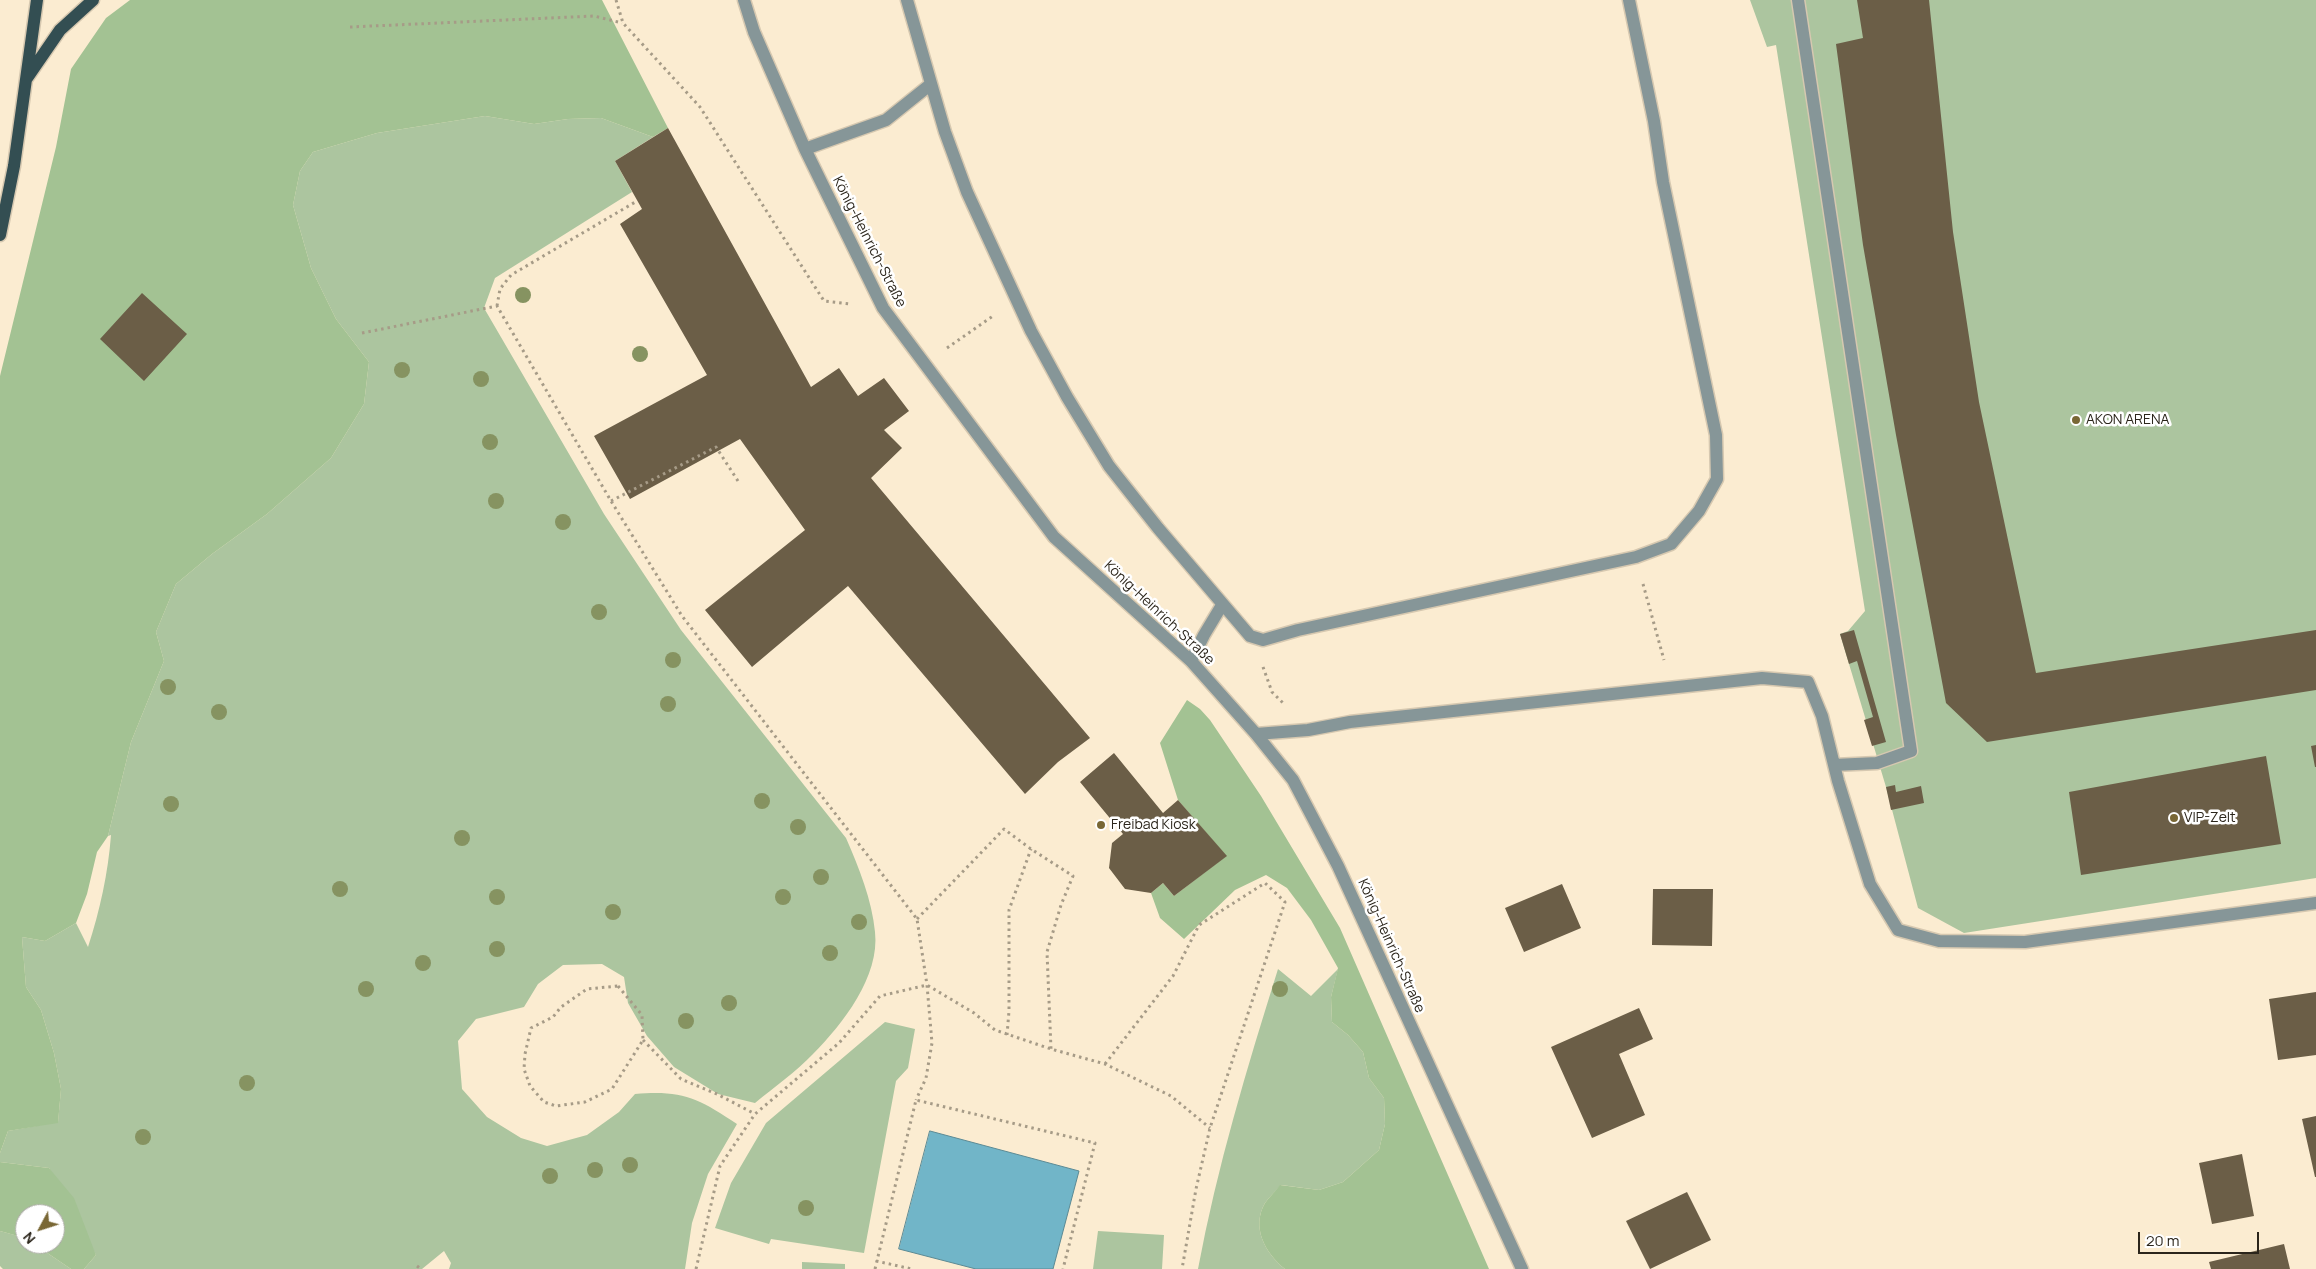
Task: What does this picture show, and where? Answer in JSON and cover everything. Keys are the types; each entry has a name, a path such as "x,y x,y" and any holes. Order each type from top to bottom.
{"main road":[{"path":"0,235 14,166 37,0"},
{"path":"26,80 60,30 93,0"}],"street":[{"name":"König-Heinrich-Straße","path":"744,0 754,32 805,148 883,308 1054,537 1191,662 1256,734 1292,780 1338,866 1522,1269"},
{"path":"908,0 945,132 967,192 1016,301 1067,397 1109,466 1222,605 1250,636 1263,640 1298,630 1636,557 1671,544 1700,511 1717,479 1716,435 1629,0"},
{"path":"1798,0 1911,750 1877,763 1834,765"},
{"path":"805,148 886,120 931,84"},
{"path":"1191,662 1222,605"},
{"path":"1256,734 1308,730 1350,722 1762,678 1808,682 1822,716 1834,765 1870,884 1898,930 1939,941 2025,942 2316,903"}],"path":[{"path":"616,0 623,23 700,107 824,301 883,308"},
{"path":"350,27 594,16 623,23"},
{"path":"638,201 511,275 500,289 497,306 611,501 682,616 917,919 932,1042 926,1078 916,1100 875,1269"},
{"path":"959,340 1016,301"},
{"path":"362,333 497,306"},
{"path":"611,501 716,447 738,481"},
{"path":"1636,557 1664,660 1673,659"},
{"path":"1250,636 1272,692 1308,730"},
{"path":"917,919 1004,829 1073,876 1060,905 1047,952 1051,1049"},
{"path":"1006,1035 1009,1011 1009,910 1031,849"},
{"path":"1106,1064 1173,976 1199,925 1265,884 1285,902 1210,1128 1196,1188 1182,1269"},
{"path":"696,1269 720,1166 755,1114 839,1043 880,996 926,984 974,1013 995,1030 1051,1049 1106,1064 1171,1096 1210,1128"},
{"path":"643,1040 612,1089 585,1102 556,1106 544,1102 530,1086 524,1069 525,1054 531,1028 554,1019 561,1007 587,989 618,986 642,1015 643,1040 681,1078 755,1114"},
{"path":"916,1100 1094,1143 1062,1269"},
{"path":"876,1261 912,1269"},
{"path":"417,1266 421,1269"}],"green space":[{"path":"130,0 602,0 668,128 653,137 601,118 568,119 534,124 485,116 377,133 313,152 300,171 293,205 311,268 336,319 369,362 364,404 331,458 267,514 212,554 176,584 156,632 164,661 131,742 108,836 97,852 87,894 76,923 45,941 22,937 26,987 41,1010 54,1053 61,1089 58,1123 8,1131 0,1153 0,376 56,147 71,69 106,18"},
{"name":"AKON ARENA","path":"1750,0 2316,0 2316,878 1964,933 1918,908 1886,787 1840,634 1848,631 1865,611 1776,45 1767,47"},
{"path":"485,116 534,124 568,119 601,118 653,137 615,161 632,192 495,278 484,308 604,514 681,630 846,838 860,872 871,908 875,932 875,949 872,965 857,998 836,1028 806,1061 755,1103 718,1094 674,1067 647,1036 628,1003 624,977 602,964 563,965 538,984 524,1007 476,1019 458,1041 462,1089 487,1117 521,1138 547,1146 587,1135 619,1112 635,1094 665,1093 689,1098 700,1102 737,1124 708,1174 692,1223 685,1269 449,1269 451,1263 444,1251 422,1269 84,1269 96,1255 49,1168 0,1162 0,1153 8,1131 58,1122 61,1089 54,1053 41,1010 26,987 22,937 45,941 76,923 88,947 103,892 111,835 108,836 131,742 164,661 156,632 176,584 212,554 267,514 331,458 364,404 369,362 336,319 311,268 293,205 300,171 313,152 377,133"},
{"path":"1187,700 1200,709 1210,720 1261,796 1340,928 1489,1269 1285,1269 1266,1247 1260,1230 1261,1212 1265,1203 1280,1185 1319,1190 1343,1182 1379,1150 1385,1124 1384,1098 1369,1078 1363,1052 1348,1035 1332,1022 1331,997 1338,968 1311,920 1287,888 1266,875 1235,890 1184,939 1160,918 1151,893 1163,883 1174,896 1226,856 1178,800 1160,743"},
{"path":"1278,969 1311,996 1338,969 1331,997 1332,1022 1348,1035 1363,1052 1369,1078 1384,1098 1385,1124 1379,1150 1343,1182 1319,1190 1281,1185 1265,1203 1259,1221 1262,1239 1271,1255 1285,1269 1198,1269 1223,1155"},
{"path":"885,1022 915,1029 908,1068 896,1081 864,1253 771,1239 769,1244 715,1228 731,1183 766,1123"},
{"path":"0,1162 49,1168 74,1198 96,1255 84,1269 71,1269 49,1254 65,1254 65,1204 15,1204 15,1235 0,1231"},
{"path":"0,1231 15,1235 15,1254 49,1254 71,1269 3,1269 0,1266"},
{"path":"1098,1231 1164,1235 1162,1269 1093,1269"},
{"path":"802,1262 845,1264 845,1269 802,1269"}],"water":[{"path":"930,1131 1079,1171 1053,1269 976,1269 899,1249"}],"building":[{"path":"1857,0 1929,0 1953,232 1979,402 2036,673 2316,630 2316,690 1987,742 1946,703 1863,245 1836,44 1863,38"},
{"path":"668,128 811,387 839,368 858,396 884,378 909,411 884,430 902,448 871,478 1090,738 1058,762 1025,794 848,586 752,667 705,610 805,530 740,439 630,499 594,436 707,375 620,224 642,209 615,161"},
{"path":"142,293 187,334 144,381 100,339"},
{"path":"1854,630 1886,742 1872,746 1864,720 1873,717 1857,661 1849,664 1840,634"},
{"path":"2316,745 2316,767 2315,767 2311,746"},
{"path":"1114,753 1163,813 1178,800 1227,856 1174,896 1163,883 1151,893 1125,889 1109,868 1112,843 1123,834 1080,782"},
{"name":"VIP-Zelt","path":"2266,756 2281,844 2081,875 2069,792"},
{"path":"1895,785 1896,792 1921,786 1924,803 1891,810 1886,787"},
{"path":"1562,884 1581,928 1524,952 1505,908"},
{"path":"1653,889 1713,889 1712,946 1652,945"},
{"path":"2316,992 2316,1055 2278,1060 2269,999"},
{"path":"1639,1008 1653,1039 1619,1054 1645,1115 1592,1138 1551,1047"},
{"path":"2316,1116 2316,1177 2315,1177 2302,1119"},
{"path":"2242,1154 2254,1216 2212,1224 2199,1163"},
{"path":"1687,1192 1711,1240 1650,1269 1626,1221"},
{"path":"2284,1244 2290,1269 2211,1269 2209,1262"}],"place":[{"name":"AKON ARENA","path":"2076,420"},
{"name":"VIP-Zelt","path":"2174,818"},
{"name":"Freibad Kiosk","path":"1101,825"}]}
